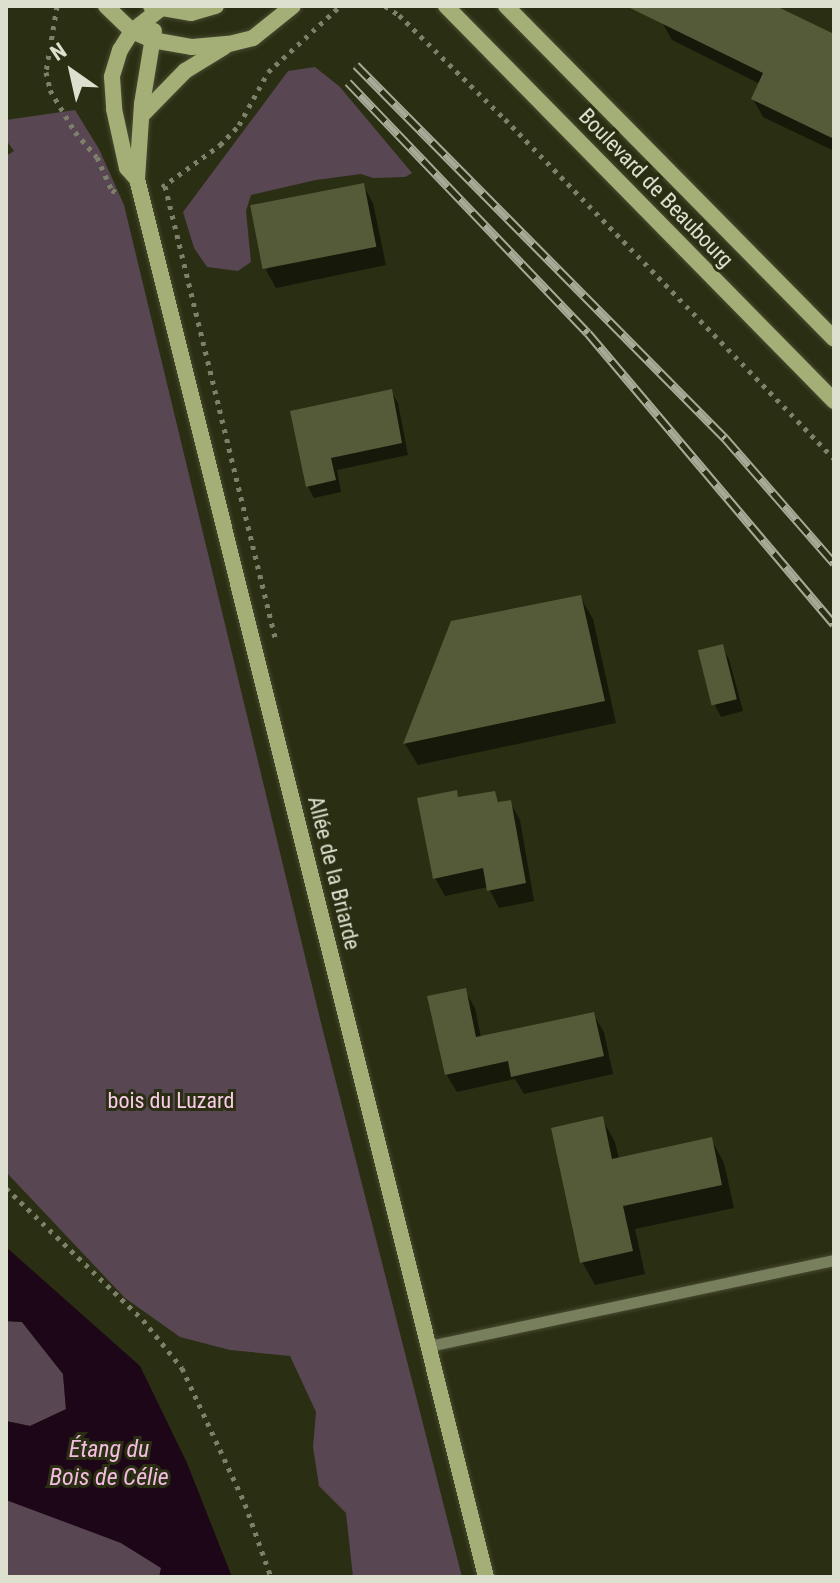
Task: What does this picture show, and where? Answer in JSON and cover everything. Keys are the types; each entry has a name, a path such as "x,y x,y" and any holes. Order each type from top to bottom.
{"street":[{"path":"106,6 132,31 152,40 192,47 229,44 253,38 293,6"},
{"path":"132,31 155,8 191,13 216,6"},
{"name":"Boulevard de Beaubourg","path":"446,6 834,401"},
{"name":"Boulevard de Beaubourg","path":"506,6 834,339"},
{"name":"Allée de la Briarde","path":"155,8 142,104 137,179 486,1577"},
{"name":"Allée de la Briarde","path":"132,31 115,64 111,91 127,168 137,179"},
{"path":"143,114 185,71 229,44"}],"lane":[{"path":"429,1346 834,1260"}],"path":[{"path":"385,6 399,15 505,119 834,459"},
{"path":"6,1188 143,1320 182,1368 245,1504 271,1577"}],"green space":[{"path":"315,67 340,87 412,173 405,177 373,178 361,174 316,180 251,195 246,211 251,262 238,271 207,267 194,248 183,212 288,71"},
{"name":"bois du Luzard","path":"75,110 99,149 124,205 322,1027 462,1577 353,1577 346,1513 319,1486 313,1447 316,1412 290,1356 230,1350 180,1337 125,1298 6,1172 6,156 14,151 6,140 6,120"},
{"path":"6,1321 22,1322 63,1374 66,1410 30,1426 6,1421"},
{"path":"6,1500 40,1510 121,1543 162,1568 159,1577 6,1577"}],"water":[{"name":"Étang du Bois de Célie","path":"6,1247 140,1366 187,1463 232,1577 159,1577 161,1568 121,1543 6,1500 6,1421 30,1426 66,1409 63,1374 22,1322 6,1321"}],"building":[{"path":"626,6 776,6 834,34 834,139 751,99 763,73"},
{"path":"364,183 376,247 263,269 250,205"},
{"path":"392,389 402,443 331,458 336,480 306,487 290,411"},
{"path":"581,595 605,701 403,744 451,621"},
{"path":"723,644 737,699 712,706 698,650"},
{"path":"457,790 458,797 495,791 498,802 511,800 526,883 487,891 483,868 433,879 417,798"},
{"path":"466,988 476,1037 594,1012 604,1056 511,1077 508,1061 445,1075 427,996"},
{"path":"603,1116 612,1159 712,1137 722,1185 623,1206 633,1251 580,1263 551,1128"}],"railway":[{"path":"356,65 725,438 834,563"},
{"path":"348,82 588,333 834,624"}]}
